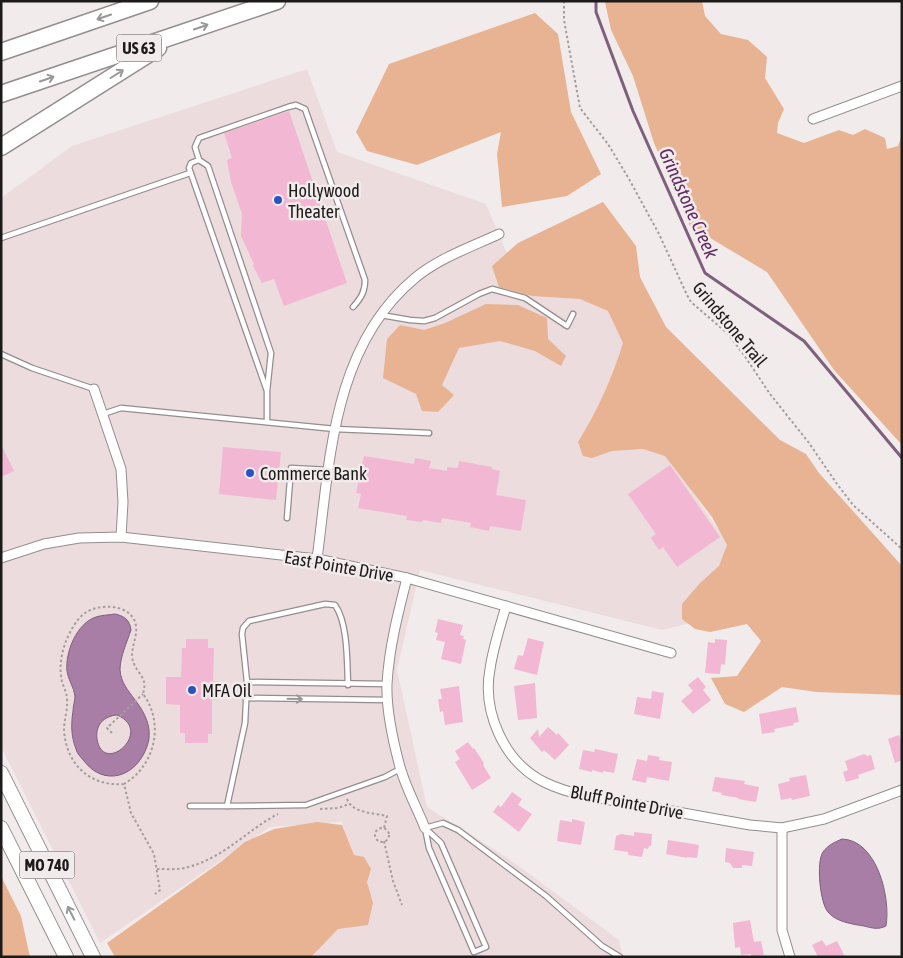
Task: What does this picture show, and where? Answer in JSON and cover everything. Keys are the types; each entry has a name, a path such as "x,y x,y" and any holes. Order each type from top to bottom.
{"highway":[{"name":"US 63","path":"1,52 150,1"},
{"name":"US 63","path":"1,94 277,1"},
{"path":"1,147 182,34"}],"main road":[{"name":"MO 740","path":"1,773 93,957"},
{"name":"MO 740","path":"1,828 66,957"}],"street":[{"path":"813,119 902,86"},
{"path":"317,559 335,429 345,385 361,344 380,315 415,278 440,262 499,234"},
{"path":"94,389 121,469 123,502 121,537"},
{"name":"East Pointe Drive","path":"1,558 44,544 79,538 121,537 317,559 407,578 671,653"},
{"path":"407,578 392,639 387,700 389,718 401,769 425,828"},
{"name":"Bluff Pointe Drive","path":"506,606 489,670 488,697 495,725 508,750 522,766 543,781 565,791 740,823 782,828 824,819 902,790"},
{"path":"782,828 782,930 790,957"}],"lane":[{"path":"267,422 267,391 271,353 208,166 199,160 195,147 199,138 288,107 296,105 305,109 365,280 365,289 362,297 354,307"},
{"path":"199,160 191,163 188,168 267,391"},
{"path":"1,238 190,172"},
{"path":"380,315 410,320 435,318 492,288 525,298 567,326 573,314"},
{"path":"1,354 32,368 94,389"},
{"path":"103,414 121,408 335,429 428,433"},
{"path":"287,518 291,468 329,470"},
{"path":"228,806 244,723 247,682 242,634 243,628 249,621 325,604 335,605 340,612 346,649 348,684"},
{"path":"247,682 387,684"},
{"path":"246,698 387,700"},
{"path":"190,806 306,805 385,777 401,769"},
{"path":"425,828 443,823 458,830 546,896 602,946 620,957"},
{"path":"425,828 441,843 486,947 474,952 429,848 425,828"}],"path":[{"name":"Grindstone Trail","path":"564,1 564,20 580,108 608,144 629,179 659,234 687,296 691,302 728,334 770,394 809,443 853,505 902,549"},
{"path":"112,733 107,728 143,694 145,681 133,662 133,645 137,630 134,619 125,610 99,608 86,612 67,639 61,657 61,676 68,698 64,730 66,740 74,760 92,780 106,784 124,784 138,774 148,759 152,750 154,728 148,700 143,694"},
{"path":"124,784 132,813 154,854 160,890 155,894"},
{"path":"344,792 349,804 356,809 387,816 384,828"},
{"path":"316,810 338,808 349,804"},
{"path":"157,869 186,868 202,862 233,846 281,813"},
{"path":"384,828 388,830 389,835 384,841 384,848 402,905"},
{"path":"384,828 376,833 377,840 384,841"}],"shaded area":[{"path":"702,1 705,16 721,34 748,40 767,57 765,78 784,109 778,123 777,133 804,143 839,130 853,135 865,129 885,138 887,149 898,146 902,135 902,445 834,370 767,272 690,226 654,143 633,76 611,30 605,2"},
{"path":"535,13 558,34 571,112 601,174 567,196 502,207 497,154 501,132 417,165 367,151 356,132 389,64"},
{"path":"307,69 337,152 486,204 522,289 568,291 610,307 663,448 768,604 662,630 420,570 397,670 427,807 509,859 619,940 623,957 312,957 337,926 367,909 342,822 270,827 100,943 1,747 1,198 72,146"},
{"path":"603,202 636,246 640,277 666,327 780,440 806,454 819,473 902,566 902,695 816,692 782,687 744,712 725,704 711,678 737,676 761,641 747,624 710,632 695,629 682,619 682,604 700,583 719,566 727,545 712,517 665,456 643,449 612,451 592,458 583,456 578,442 604,394 623,343 608,311 580,299 532,296 499,287 492,266 518,243"},
{"path":"486,304 518,305 547,318 548,339 566,356 561,366 535,351 500,341 459,348 442,385 454,395 438,412 422,411 416,394 383,378 387,339 400,325 424,330 445,323"},
{"path":"115,614 124,617 128,621 131,630 121,660 120,670 125,686 139,705 148,723 149,736 141,759 127,772 110,776 92,769 80,757 77,751 72,730 75,696 67,671 67,663 70,647 83,625 96,617","holes":["117,715 127,722 131,731 129,740 124,747 108,754 101,750 97,739 97,729 101,722 108,717"]},
{"path":"317,822 342,825 354,855 364,857 371,869 367,882 373,903 368,925 338,929 311,957 115,957 107,943 222,861 245,842 274,829"},
{"path":"842,839 854,842 864,849 873,860 884,886 887,914 886,926 875,928 844,922 831,915 825,907 819,873 821,857 827,847"},
{"path":"1,876 21,916 30,957 1,957"}],"building":[{"name":"Hollywood Theater","path":"289,111 347,283 284,306 274,279 262,283 241,236 242,214 231,182 227,160 232,158 224,133"},
{"path":"1,444 14,471 1,477"},
{"name":"Commerce Bank","path":"223,447 281,452 276,500 219,494"},
{"path":"364,456 414,464 415,458 431,461 429,468 447,471 447,467 458,468 459,461 492,467 492,469 500,471 496,495 526,500 521,531 490,526 489,531 470,527 471,523 442,518 441,523 406,520 407,516 358,508 361,494 356,493"},
{"path":"670,465 720,537 677,567 663,547 659,550 651,538 656,534 628,494"},
{"path":"438,619 463,625 460,635 464,636 463,639 466,640 461,664 441,659 445,642 436,640 438,633 435,632"},
{"path":"528,638 544,642 537,675 514,669 518,655 523,656"},
{"name":"MFA Oil","path":"186,639 208,639 208,648 214,648 213,681 218,681 217,700 212,700 212,734 208,734 208,743 185,743 185,733 180,733 180,705 166,704 166,677 181,677 182,648 186,648"},
{"path":"715,639 727,640 725,665 721,664 720,674 705,673 708,642 715,643"},
{"path":"698,677 706,687 703,690 711,700 693,714 681,701 693,691 688,685"},
{"path":"535,683 537,718 518,720 514,686"},
{"path":"459,686 463,722 445,725 443,711 440,712 438,699 442,699 440,689"},
{"path":"652,691 664,693 660,719 634,714 637,697 651,699"},
{"path":"796,707 799,722 793,723 794,725 774,729 775,732 762,734 759,714"},
{"path":"548,727 557,735 558,733 569,745 555,760 544,750 542,752 530,738 538,729 539,737"},
{"path":"899,735 902,743 902,760 895,763 888,739"},
{"path":"468,742 484,763 483,765 491,778 472,790 455,762 460,759 455,751"},
{"path":"595,749 618,754 614,773 592,770 592,772 579,769 583,750 594,752"},
{"path":"864,754 867,756 871,755 875,769 858,775 859,778 846,782 843,772 848,770 845,761"},
{"path":"648,755 660,757 659,760 672,762 669,781 647,777 646,783 632,780 637,759 647,761"},
{"path":"806,775 810,796 792,800 791,798 781,800 778,784 790,781 789,778"},
{"path":"715,777 745,781 744,784 759,787 756,802 721,795 722,793 712,791"},
{"path":"512,792 522,799 518,805 532,814 519,832 493,812 498,805 501,807"},
{"path":"572,819 585,822 581,845 557,841 560,820 572,822"},
{"path":"634,832 652,834 651,846 648,849 644,848 642,857 614,850 616,836 621,834 634,836"},
{"path":"668,840 699,845 697,858 666,854"},
{"path":"726,848 754,852 752,866 742,865 742,868 733,868 730,863 725,862"},
{"path":"750,920 754,942 761,941 764,955 752,957 751,954 741,955 740,947 735,948 733,923"},
{"path":"822,940 826,946 837,941 845,957 818,957 812,945"}],"waterway":[{"name":"Grindstone Creek","path":"596,1 596,12 633,111 705,273 804,341 902,458"}],"place":[{"name":"Hollywood Theater","path":"278,200"},
{"name":"Commerce Bank","path":"250,473"},
{"name":"MFA Oil","path":"192,690"}]}
